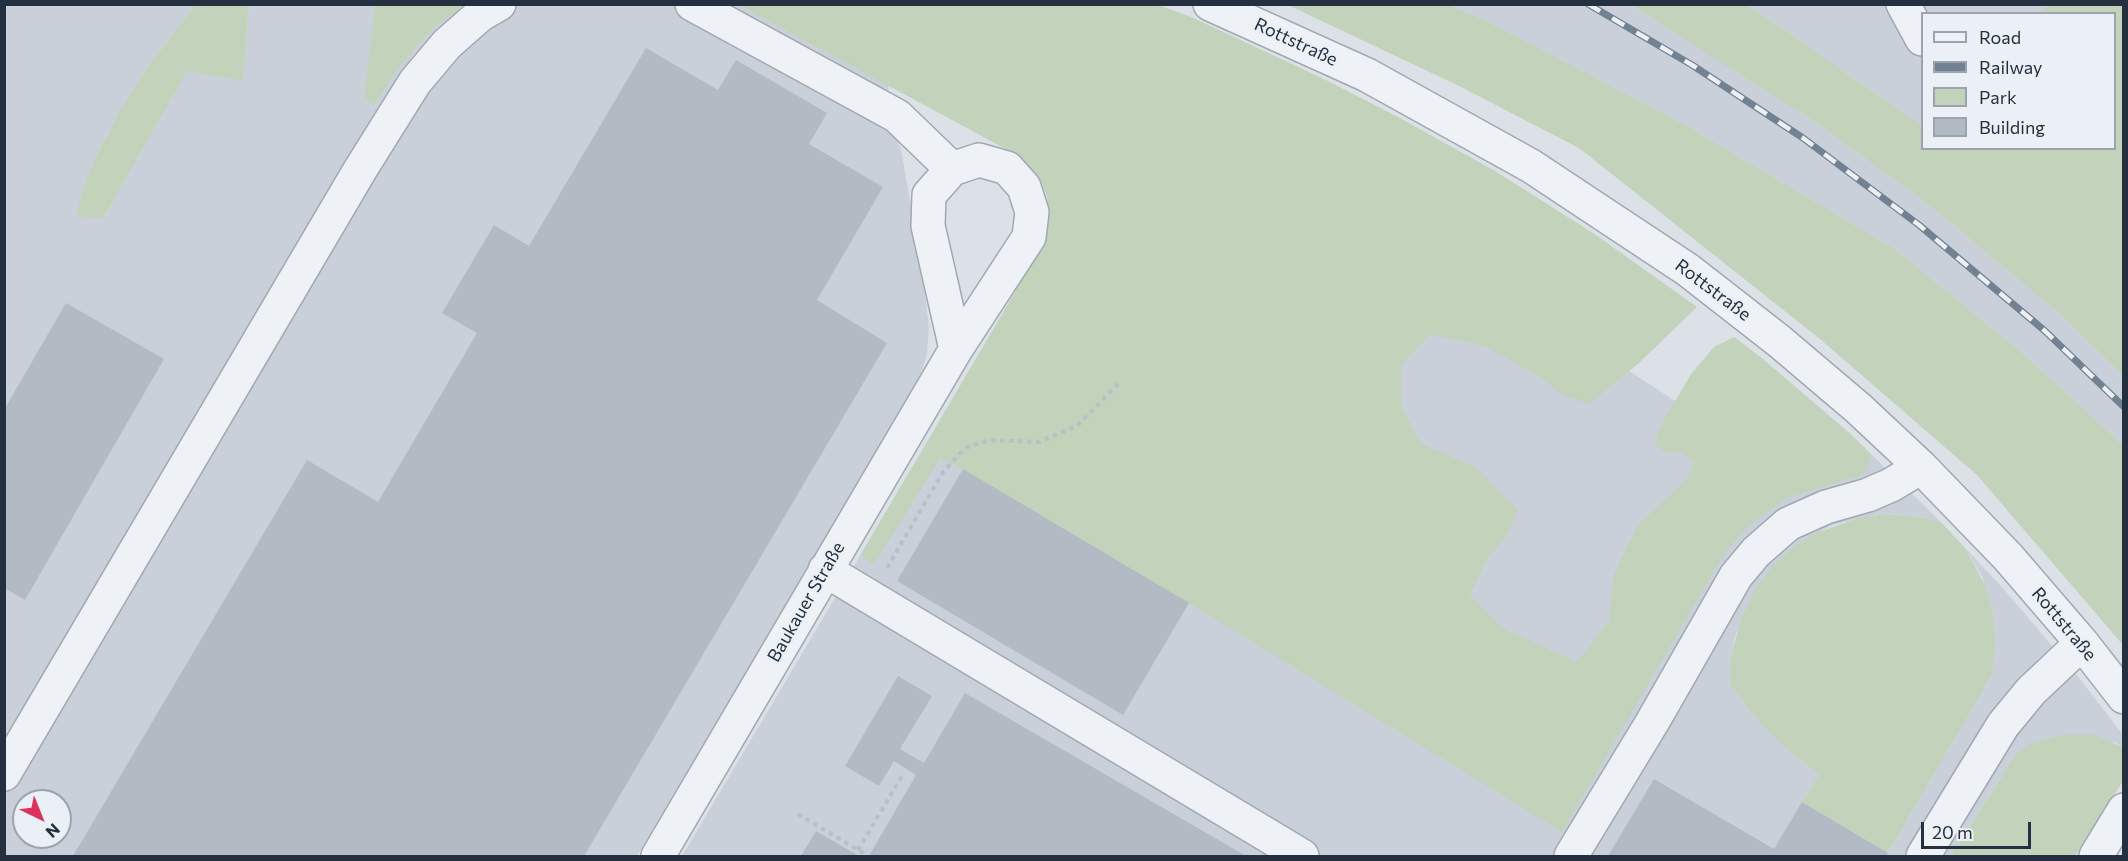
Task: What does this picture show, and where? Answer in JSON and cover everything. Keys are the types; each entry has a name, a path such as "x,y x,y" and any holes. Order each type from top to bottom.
{"street":[{"path":"4,774 360,170 415,82 447,44 480,15 499,4"},
{"path":"692,4 897,116 952,169 929,195 928,226 956,349"},
{"name":"Rottstraße","path":"1210,4 1367,75 1531,166 1688,270 1779,340 1921,466 2008,556 2082,643 2124,697"},
{"path":"1903,4 1921,36"},
{"name":"Baukauer Straße","path":"658,856 956,349 1029,237 1032,212 1024,187 1006,168 979,160 952,169"},
{"path":"1571,856 1653,721 1736,576 1756,552 1788,524 1826,507 1868,495 1891,485 1921,466"},
{"path":"825,570 1302,856"},
{"path":"1923,856 2003,725 2031,691 2082,643"},
{"path":"2096,856 2124,810"}],"path":[{"path":"884,573 943,472 965,448 990,440 1039,442 1077,426 1121,381"},
{"path":"858,850 902,776"},
{"path":"798,814 865,854"}],"shaded area":[{"path":"464,4 739,5 888,85 922,271 929,326 927,355 919,379 637,856 5,856 5,5 195,5 147,68 95,158 76,213 89,219 104,217 187,70 243,80 249,5 375,5 365,98 374,106 394,74 422,40"},
{"path":"1448,5 1630,5 1815,122 1933,208 2062,316 2123,376 2123,445 2026,356 1895,249 1682,123 1485,20"},
{"path":"1745,5 2049,5 2043,12 1921,12 1921,125 1766,17"},
{"path":"1062,300 1590,345 1675,401 1846,430 1941,522 1885,514 1830,526 1793,547 1764,577 1736,633 1731,657 1731,686 1759,722 1792,754 1819,775 1803,803 1888,853 1992,675 1996,642 1992,609 1982,576 1965,548 2001,586 2077,675 2123,735 2123,747 2114,742 2053,737 2023,748 2016,754 1951,856 682,856 960,387"}],"green space":[{"path":"195,5 249,5 243,81 187,71 104,217 89,219 78,215 76,213 95,158 119,113 147,68"},
{"path":"375,5 464,5 422,40 394,74 374,106 364,98"},
{"path":"739,5 1159,5 1191,17 1320,77 1495,171 1593,233 1697,307 1639,363 1589,404 1564,396 1540,377 1485,346 1430,334 1401,366 1401,405 1420,443 1476,467 1518,510 1508,534 1486,561 1470,595 1504,629 1577,662 1609,621 1614,574 1638,525 1686,480 1694,462 1682,451 1665,453 1655,444 1659,429 1691,374 1714,347 1734,337 1763,359 1871,454 1867,469 1862,475 1789,497 1749,525 1725,552 1562,832 1189,603 941,457 873,566 861,554 1041,248 1049,220 1047,196 1033,170 1015,154"},
{"path":"1288,5 1448,5 1485,20 1682,123 1895,249 2026,356 2123,445 2123,645 1977,475 1820,339 1579,148 1457,85"},
{"path":"1631,5 1745,5 1766,17 1921,125 1921,150 2116,150 2116,12 2043,12 2049,5 2123,5 2123,376 2062,316 1933,208 1815,122"},
{"path":"1885,514 1941,522 1965,548 1985,585 1992,609 1996,642 1992,675 1888,853 1802,802 1819,775 1792,754 1759,722 1731,686 1730,678 1731,657 1740,622 1756,588 1773,566 1793,547 1816,533 1859,518"},
{"path":"2075,734 2094,735 2123,747 2123,781 2075,856 1951,856 2016,754 2032,744 2053,737"}],"building":[{"path":"646,48 718,90 736,60 827,113 809,144 883,187 817,300 887,343 584,856 73,856 307,460 378,502 477,333 442,313 494,225 529,246"},
{"path":"66,303 164,359 25,600 4,588 4,410"},
{"path":"963,469 1189,603 1123,715 897,581"},
{"path":"898,676 932,696 900,749 924,763 965,693 1246,856 869,856 916,775 894,761 879,786 845,766"},
{"path":"1654,779 1774,849 1802,802 1888,853 1886,856 1608,856"},
{"path":"816,831 859,856 801,856"}],"railway":[{"path":"1588,4 1692,65 1803,138 1919,225 2045,331 2124,407"}]}
